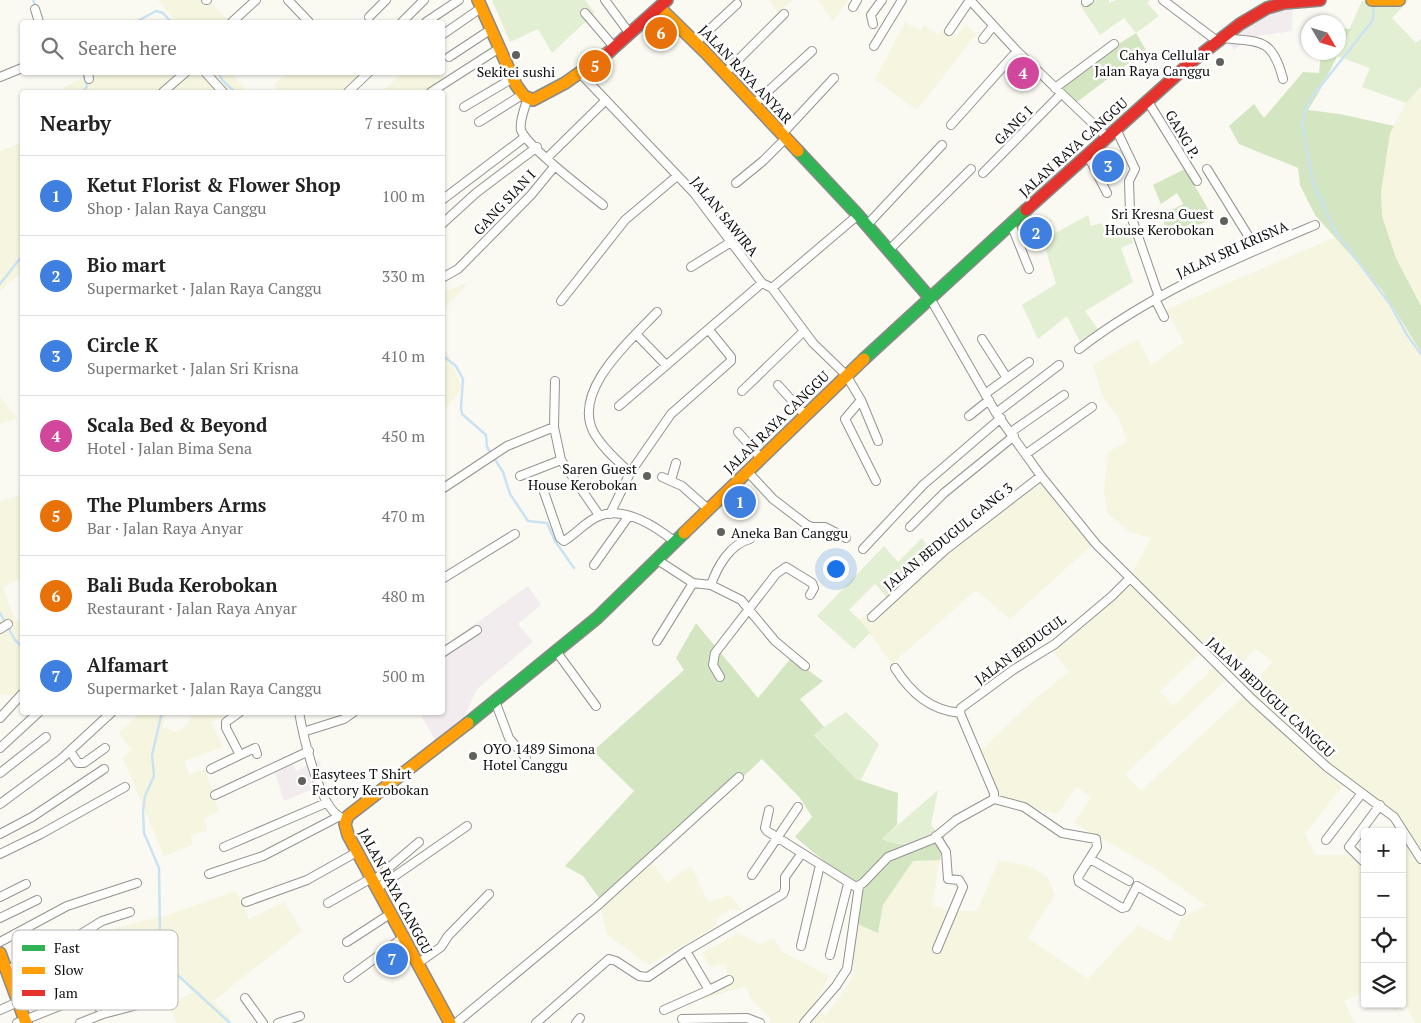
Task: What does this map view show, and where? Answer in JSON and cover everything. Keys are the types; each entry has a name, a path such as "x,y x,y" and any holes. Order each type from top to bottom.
{"main road":[{"name":"JALAN RAYA CANGGU","path":"450,1023 373,883 342,818 494,701 597,618 846,375 1087,154 1219,40 1278,2 1320,0"},
{"path":"1372,0 1399,0"},
{"path":"480,4 489,30 520,89"},
{"name":"JALAN RAYA ANYAR","path":"520,89 540,98 580,73 630,34 663,4 696,42 858,215 930,298"},
{"path":"0,954 12,986"}],"street":[{"path":"234,20 256,0"},
{"path":"288,0 307,20"},
{"path":"369,17 386,0"},
{"path":"404,20 424,0"},
{"path":"429,20 459,0"},
{"path":"605,0 630,34"},
{"path":"873,24 871,15 882,0"},
{"path":"874,46 902,0"},
{"path":"949,31 970,0 1017,51 1107,137"},
{"path":"1163,0 1219,40 1252,41 1266,45 1274,52 1283,79"},
{"path":"445,33 480,4"},
{"path":"696,42 737,4"},
{"path":"35,9 38,20"},
{"path":"585,13 614,47"},
{"path":"725,73 784,14"},
{"path":"983,39 993,26"},
{"path":"449,57 489,30"},
{"path":"1055,88 1114,44"},
{"path":"434,90 498,49"},
{"path":"754,104 812,50"},
{"path":"951,125 1017,51"},
{"path":"0,77 20,69"},
{"name":"JALAN SAWIRA","path":"580,73 676,176 694,192 762,283 772,288 803,332 846,375 861,400 878,441"},
{"path":"165,90 183,75"},
{"path":"208,75 221,90"},
{"path":"350,90 366,75"},
{"path":"736,183 763,162 834,78"},
{"path":"464,107 520,89"},
{"path":"479,122 520,89"},
{"path":"445,198 525,137 521,127 520,89"},
{"name":"GANG I","path":"983,173 1061,94"},
{"path":"547,158 606,100"},
{"name":"GANG P.","path":"1148,100 1197,181"},
{"path":"1116,129 1135,169 1129,181 1130,213 1164,317"},
{"name":"GANG SIAN I","path":"445,276 458,269 531,195 554,166 525,137"},
{"path":"866,225 942,145"},
{"path":"445,221 476,193 537,147"},
{"path":"1087,154 1107,193"},
{"path":"554,166 603,205"},
{"path":"889,250 971,169"},
{"path":"1207,169 1257,250"},
{"path":"561,301 625,220 676,176"},
{"path":"772,288 858,215"},
{"path":"1011,224 1029,269"},
{"name":"JALAN SRI KRISNA","path":"1079,349 1107,328 1197,276 1316,225"},
{"path":"691,267 731,242"},
{"path":"620,406 762,283"},
{"path":"930,298 987,397 1041,476 1096,544 1128,579"},
{"path":"630,473 606,449 594,433 590,424 589,406 593,389 600,379 636,334 657,312"},
{"path":"610,514 630,473 675,410 731,361 731,357 709,330"},
{"path":"742,391 803,332"},
{"path":"636,334 666,365"},
{"path":"982,339 1007,378"},
{"path":"970,416 1007,378 1029,362"},
{"path":"863,549 924,485 999,415 1060,365"},
{"path":"555,381 554,427 561,460 599,515"},
{"path":"778,385 805,415"},
{"path":"910,527 944,493 1012,434 1064,395"},
{"path":"861,400 846,419 876,481"},
{"path":"1026,454 1092,407"},
{"path":"445,487 507,446 554,427"},
{"path":"738,432 760,457"},
{"path":"520,476 561,460"},
{"path":"670,480 676,463"},
{"path":"746,471 773,499 807,525 825,527 846,538"},
{"name":"JALAN BEDUGUL GANG 3","path":"872,617 906,584 956,542 1041,476"},
{"path":"662,477 682,486 708,509"},
{"path":"543,489 560,538 564,541 599,515 610,514 628,516 650,524 674,541"},
{"path":"594,565 628,516"},
{"path":"445,577 515,534"},
{"path":"711,585 723,561 739,543 750,539"},
{"path":"656,559 693,582 711,585 741,600 775,641 805,666"},
{"path":"720,677 713,665 715,653 772,578 786,567 812,583 814,588 810,595"},
{"name":"JALAN BEDUGUL","path":"960,713 961,708 966,704 1055,644 1112,596 1128,579"},
{"name":"JALAN BEDUGUL CANGGU","path":"1128,579 1253,700 1327,767 1380,805 1402,826 1421,859"},
{"path":"657,641 693,582"},
{"path":"0,629 8,624"},
{"path":"445,651 477,630"},
{"path":"556,651 596,706"},
{"path":"895,668 910,689 920,698 935,707 960,713 992,788 994,799"},
{"path":"0,718 20,696"},
{"path":"494,701 509,738 526,758"},
{"path":"0,748 36,715"},
{"path":"0,804 70,751 109,715"},
{"path":"236,715 225,724 240,755"},
{"path":"209,874 263,856 342,818 326,803 303,732 300,715"},
{"path":"303,732 344,719 350,715"},
{"path":"0,773 46,737"},
{"path":"70,751 78,763 84,763 105,748"},
{"path":"210,769 255,748 258,754"},
{"path":"215,795 309,751"},
{"path":"0,834 32,817 104,769"},
{"path":"456,1023 596,907 739,777"},
{"path":"0,854 41,834 124,787"},
{"path":"1326,840 1362,793"},
{"path":"804,1023 836,986 847,969 859,886 888,857 936,836 956,820 994,799 1024,807 1062,833 1096,839 1097,847 1077,881 1122,908 1126,907 1137,886 1181,911"},
{"path":"224,847 326,803"},
{"path":"1363,828 1380,805"},
{"path":"752,875 798,808"},
{"path":"769,810 765,828 848,884 859,886"},
{"path":"328,903 373,883 468,826"},
{"path":"1361,831 1349,847 1361,859"},
{"path":"936,836 946,852 948,879 959,880 963,887 937,949"},
{"path":"373,883 419,842"},
{"path":"246,902 307,880 357,852"},
{"path":"536,1023 609,959 616,961 639,976 645,977 783,894 786,889 785,877 802,852"},
{"path":"1090,859 1129,881"},
{"path":"801,946 820,865"},
{"path":"24,930 67,906 137,883"},
{"path":"1,896 26,884"},
{"path":"830,955 848,884"},
{"path":"417,964 441,947 448,936 489,894"},
{"path":"1,918 37,900"},
{"path":"87,930 102,921 130,912"},
{"path":"347,942 390,914"},
{"path":"348,978 404,938"},
{"path":"686,951 709,990"},
{"path":"6,971 12,967"},
{"path":"664,1010 729,980"},
{"path":"245,998 263,1023"},
{"path":"0,1010 12,1005"},
{"path":"22,1022 51,1010"},
{"path":"80,1023 123,1010"},
{"path":"278,1023 300,1016"},
{"path":"682,1019 747,1018 760,1023"}],"shaded area":[{"path":"1274,0 1293,0 1292,31 1251,37 1234,50 1221,32"},
{"path":"528,586 541,605 518,624 533,642 477,689 461,723 436,742 421,715 445,715 445,646"},
{"path":"291,759 296,771 319,760 326,783 284,801 273,766"}],"green space":[{"path":"158,0 211,0 210,2 228,20 174,20"},
{"path":"492,0 585,0 595,13 552,53 538,29 510,42"},
{"path":"769,0 793,0 778,12"},
{"path":"818,0 848,0 833,21"},
{"path":"1088,0 1109,0 1109,3 1116,0 1150,0 1147,3 1159,16 1136,33 1124,18 1100,35 1080,5"},
{"path":"1409,0 1392,18 1416,43 1421,39 1421,87 1406,103 1362,87 1370,68 1346,59 1346,36 1362,1"},
{"path":"905,22 920,31 924,25 938,35 943,29 955,38 966,25 976,34 917,110 875,79"},
{"path":"1346,29 1351,29 1346,39"},
{"path":"1136,33 1146,50 1073,105 1053,85"},
{"path":"1320,60 1335,60 1308,110 1340,114 1394,126 1390,133 1381,193 1382,216 1396,258 1421,306 1421,352 1382,290 1315,215 1300,185 1298,168 1239,144 1229,126 1254,104 1264,118 1303,72 1319,73"},
{"path":"90,75 233,75 246,90 65,90 64,87"},
{"path":"285,75 367,75 350,90 278,90 274,85"},
{"path":"400,75 443,75 447,79 433,90 384,90"},
{"path":"1419,90 1421,91 1421,306 1396,258 1382,216 1381,193 1390,133 1406,103"},
{"path":"20,144 20,274 0,291 0,151"},
{"path":"1185,169 1214,219 1166,236 1163,215 1183,204 1177,193 1161,204 1153,185"},
{"path":"1088,215 1091,226 1102,223 1105,232 1127,224 1133,243 1121,248 1133,282 1085,311 1098,329 1080,342 1067,316 1038,339 1022,305 1056,284 1043,240"},
{"path":"1336,237 1382,290 1421,352 1421,1023 1415,1023 1406,1005 1406,828 1398,828 1390,815 1345,783 1305,834 1316,855 1347,855 1361,862 1361,993 1344,1001 1355,1023 769,1023 771,1019 751,999 746,986 701,1000 704,992 729,977 724,964 710,967 702,953 738,933 760,944 774,938 782,952 829,976 813,1008 826,1016 851,980 855,966 847,958 853,922 878,933 883,905 913,861 940,860 932,904 948,911 977,911 999,860 1032,867 1048,878 1055,894 1028,938 1088,979 1138,925 1170,942 1181,919 1205,905 1154,868 1074,823 1091,797 1076,787 1058,814 1007,802 999,803 977,754 1037,697 1069,672 1049,646 1129,578 1151,538 1130,532 1108,514 1104,490 1108,452 1127,442 1119,418 1102,395 1093,365 1138,339 1151,365 1184,342 1166,310","holes":["1256,648 1272,662 1246,694 1141,791 1125,774 1229,677","1202,651 1217,665 1173,706 1160,691"]},
{"path":"468,283 445,308 445,291"},
{"path":"445,352 447,352 462,389 445,409"},
{"path":"0,396 17,418 0,424"},
{"path":"1038,472 1094,543 1010,619 976,590 892,664 860,620"},
{"path":"20,495 20,579 3,587 14,617 20,622 20,697 0,694 0,502"},
{"path":"954,526 962,535 887,597 875,584 849,610 870,633 854,649 817,616 884,546 898,562 922,538 929,548"},
{"path":"696,623 758,698 791,658 823,681 800,699 824,727 814,735 856,779 898,793 897,825 882,839 899,844 907,844 931,837 946,828 940,860 913,861 883,905 878,933 853,922 859,890 795,837 812,817 800,798 762,759 711,807 599,898 583,876 565,866 634,791 593,751 684,670 676,658"},
{"path":"846,712 879,744 861,780 856,779 814,734"},
{"path":"137,715 166,715 162,727 175,732 186,727 192,715 227,715 211,722 223,747 184,761 189,775 205,769 219,811 204,819 207,831 191,835 192,845 164,856 123,758 131,749 119,733"},
{"path":"938,790 931,825 938,833 924,840 903,844 882,839"},
{"path":"649,857 667,883 691,866 708,902 730,895 741,910 730,909 716,919 718,925 649,965 607,935 599,898"},
{"path":"236,891 249,919 284,902 302,931 213,1001 230,1018 224,1023 177,1023 170,1010 178,1010 178,1000 192,993 185,978 178,981 178,930 116,930 116,928 167,915"}],"waterway":[{"path":"33,0 36,7"},
{"path":"1374,2 1373,20 1312,97 1305,110 1302,124 1313,183 1335,231 1390,304 1407,335 1421,354"},
{"path":"140,20 156,11 163,13 169,20"},
{"path":"84,75 87,86 84,90"},
{"path":"220,75 233,90"},
{"path":"0,284 20,259"},
{"path":"445,357 456,366 463,379 462,414 486,435 487,447 503,472 510,494 528,521 547,523 555,541 574,568"},
{"path":"0,613 15,640 20,645"},
{"path":"160,930 159,868 144,833 143,811 145,796 154,776 152,755 161,715"},
{"path":"178,975 230,1023"}],"traffic: fast":[{"path":"798,151 858,215 930,298"},
{"path":"864,359 1026,210"},
{"path":"468,723 597,618 684,533"}],"traffic: slow":[{"path":"478,0 516,85 524,96 533,100 565,83 609,52"},
{"path":"1372,0 1399,0"},
{"path":"660,8 706,53 798,151"},
{"path":"684,533 864,359"},
{"path":"450,1023 348,835 345,824 348,816 468,723"},
{"path":"0,953 12,985"},
{"path":"21,1010 26,1023"}],"traffic: jam":[{"path":"609,52 667,0"},
{"path":"1026,210 1190,63 1240,24 1267,8 1284,3 1320,0"}],"place":[{"name":"Bali Buda Kerobokan","path":"661,33"},
{"name":"Sekitei sushi","path":"516,55"},
{"name":"Cahya Cellular Jalan Raya Canggu","path":"1220,62"},
{"name":"The Plumbers Arms","path":"595,66"},
{"name":"Scala Bed & Beyond","path":"1023,73"},
{"name":"Circle K","path":"1108,166"},
{"name":"Sri Kresna Guest House Kerobokan","path":"1224,221"},
{"name":"Bio mart","path":"1036,233"},
{"name":"Saren Guest House Kerobokan","path":"647,476"},
{"name":"Ketut Florist & Flower Shop","path":"740,502"},
{"name":"Aneka Ban Canggu","path":"721,532"},
{"name":"OYO 1489 Simona Hotel Canggu","path":"473,756"},
{"name":"Easytees T Shirt Factory Kerobokan","path":"302,781"},
{"name":"Alfamart","path":"392,959"}]}
